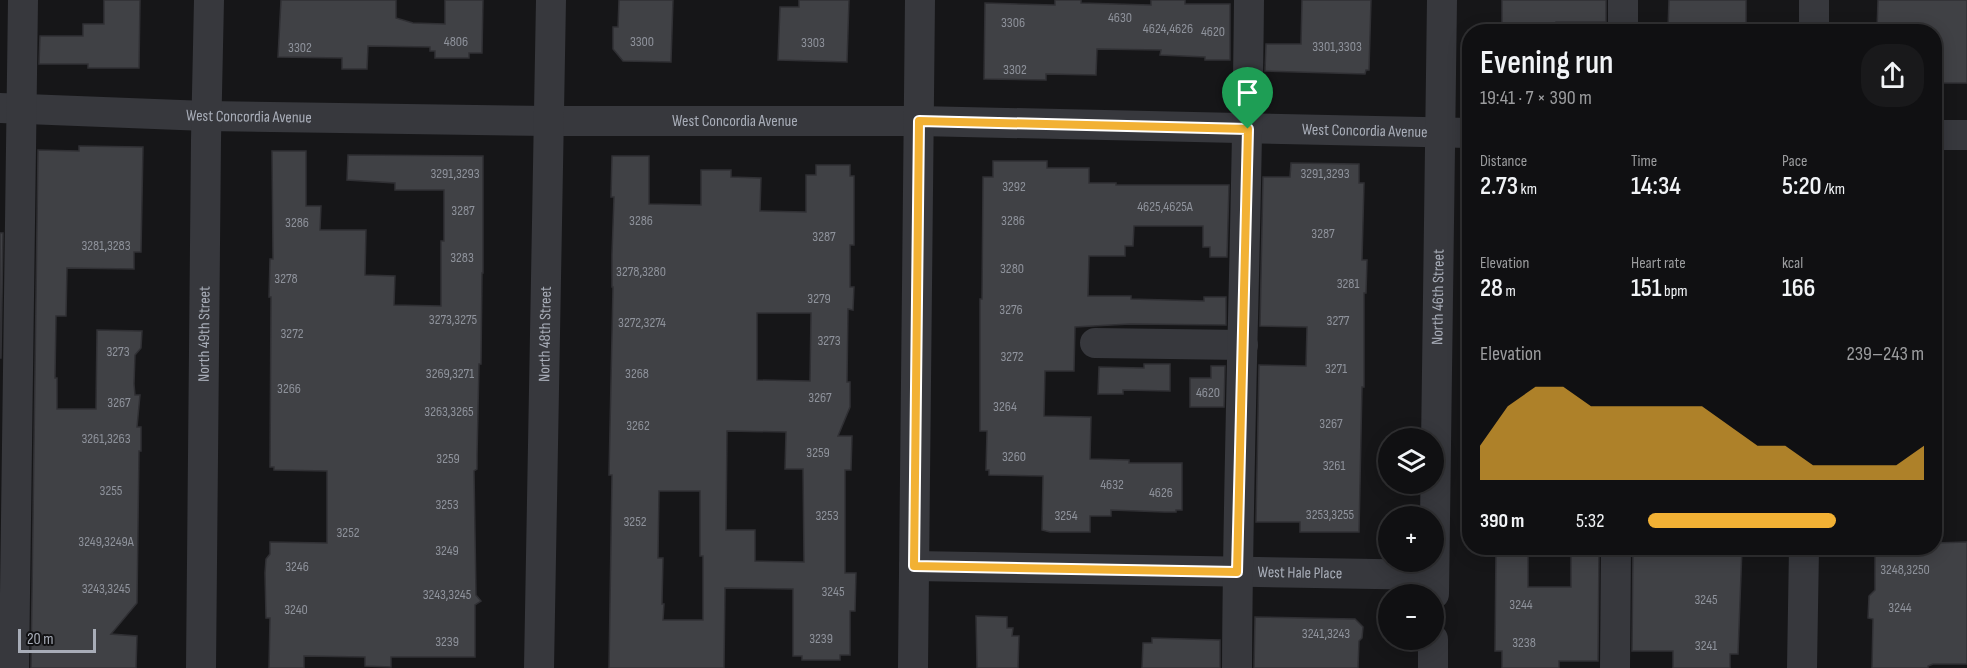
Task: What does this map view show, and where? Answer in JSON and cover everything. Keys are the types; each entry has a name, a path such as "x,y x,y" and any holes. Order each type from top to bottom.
{"street":[{"path":"14,668 10,109 23,0"},
{"name":"North 49th Street","path":"201,668 209,0"},
{"name":"North 48th Street","path":"539,668 551,0"},
{"path":"913,668 920,0"},
{"path":"1237,668 1249,0"},
{"name":"North 46th Street","path":"1434,584 1442,0"},
{"path":"1623,0 1623,24"},
{"path":"1814,0 1814,24"},
{"name":"West Concordia Avenue","path":"10,109 206,116 549,121 919,121 1462,133"},
{"path":"1942,135 1967,135"},
{"path":"1095,343 1243,345"},
{"path":"1615,668 1616,555"},
{"path":"1802,668 1804,555"},
{"name":"West Hale Place","path":"914,566 1237,572 1419,584"},
{"path":"1432,668 1433,650"}],"building":[{"path":"104,0 140,0 139,68 88,68 88,64 39,64 40,36 83,36 83,24 104,24"},
{"path":"281,0 396,0 396,18 413,23 445,24 445,0 483,0 482,53 469,53 469,58 435,58 435,51 430,51 430,47 368,46 367,69 342,69 342,58 278,57"},
{"path":"619,0 673,0 671,62 623,61 613,49 613,27 618,27"},
{"path":"799,0 849,0 847,62 778,60 780,7 799,7"},
{"path":"1055,0 1151,5 1151,0 1185,0 1185,4 1230,4 1230,60 1160,55 1161,50 1097,49 1096,75 1046,74 1046,80 984,79 985,3 1055,5"},
{"path":"1302,0 1371,0 1369,70 1366,70 1365,74 1265,71 1266,44 1301,44"},
{"path":"1502,0 1606,0 1606,22 1502,24"},
{"path":"1669,0 1746,0 1746,24 1668,24"},
{"path":"1878,0 1967,0 1967,83 1942,83 1942,24 1877,24"},
{"path":"79,146 143,147 141,252 134,252 134,269 67,268 66,316 56,316 55,378 57,378 57,409 96,409 97,330 142,331 141,348 135,355 134,384 135,395 140,395 137,427 141,427 137,603 111,634 137,636 136,668 31,668 38,150 79,151"},
{"path":"272,151 306,151 306,206 321,206 320,230 366,230 365,275 395,276 394,305 441,306 444,190 395,190 395,183 347,180 348,155 483,156 481,364 479,364 477,469 474,471 476,595 481,601 475,605 475,657 391,657 391,667 365,666 365,657 304,656 304,668 269,668 270,618 266,618 265,573 266,559 270,554 270,542 327,543 327,471 274,470 274,467 270,467 271,297 269,297 270,259 273,259"},
{"path":"612,156 649,156 649,204 701,205 701,170 731,170 731,177 761,178 760,211 806,212 806,175 816,175 816,165 850,165 850,176 854,176 854,245 850,245 850,287 854,287 853,310 848,309 847,382 850,382 850,407 838,436 852,436 851,470 845,470 845,573 856,573 855,611 850,611 850,655 840,655 840,660 802,660 802,656 793,656 793,589 725,588 724,668 609,668 612,475 609,475 614,197 611,197","holes":["757,313 811,313 810,381 757,380","727,431 786,432 785,469 803,469 804,562 755,561 755,530 726,530","659,491 700,491 703,620 663,620 663,558 658,558"]},
{"path":"993,161 1047,161 1047,168 1089,168 1089,183 1229,185 1227,257 1210,257 1210,247 1203,247 1203,226 1134,226 1133,246 1125,246 1125,256 1089,256 1088,296 1131,296 1131,299 1204,301 1204,297 1226,297 1226,325 1130,324 1075,327 1074,371 1045,371 1044,416 1091,417 1090,459 1129,460 1129,463 1182,463 1182,510 1164,512 1111,510 1111,516 1090,516 1090,532 1050,532 1042,530 1043,476 989,475 989,470 986,470 987,431 980,431 980,299 982,299 983,177 993,177"},
{"path":"1291,163 1359,164 1359,183 1364,183 1362,260 1367,260 1366,293 1364,293 1364,387 1362,387 1359,532 1300,532 1300,522 1256,522 1259,365 1306,366 1307,327 1260,326 1263,177 1290,177"},
{"path":"0,233 3,233 1,358 0,358"},
{"path":"1144,364 1170,364 1170,391 1123,390 1123,394 1098,394 1099,367 1144,368"},
{"path":"1211,366 1225,366 1224,407 1190,407 1190,378 1211,378"},
{"path":"1967,542 1967,664 1933,664 1928,668 1872,668 1873,619 1868,618 1869,596 1875,590 1875,555 1942,555 1942,543"},
{"path":"1496,555 1528,555 1528,587 1571,587 1571,555 1599,555 1598,661 1559,661 1559,668 1502,668 1502,651 1495,651"},
{"path":"1633,555 1742,555 1738,654 1730,654 1730,668 1673,668 1673,651 1632,651"},
{"path":"976,616 1007,617 1007,628 1013,628 1012,636 1019,636 1018,668 977,668"},
{"path":"1255,617 1355,619 1363,627 1362,638 1359,641 1358,668 1254,668"},
{"path":"1152,638 1220,640 1220,668 1142,668 1143,643 1152,643"}],"route":[{"path":"919,121 1248,129 1237,572 914,566 919,121"}]}
